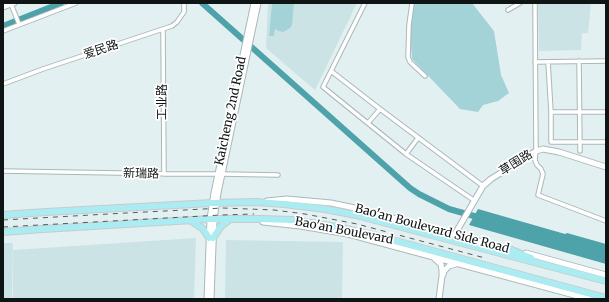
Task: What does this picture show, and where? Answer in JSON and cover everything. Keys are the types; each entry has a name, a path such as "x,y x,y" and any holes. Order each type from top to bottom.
{"main road":[{"name":"Kaicheng 2nd Road","path":"211,238 212,219 220,174 249,36 254,3"},
{"name":"Kaicheng 2nd Road","path":"249,36 258,3"},
{"path":"3,7 13,4"},
{"name":"草围路","path":"455,234 483,186 491,179 536,151 543,149 559,152 606,167"},
{"name":"Bao'an Boulevard Side Road","path":"255,202 298,200 331,203 455,234 606,275"},
{"name":"Bao'an Boulevard","path":"4,215 215,203 255,202 284,204 325,209 356,215 606,281"},
{"name":"Bao'an Boulevard","path":"3,232 212,219 261,218 292,220 337,227 385,238 606,298"},
{"path":"207,299 211,238 220,228 232,219 289,224 364,238 589,299"},
{"path":"187,221 194,222 211,238 211,299"},
{"path":"509,249 549,266"},
{"path":"433,257 437,259 440,264 442,276"},
{"path":"439,299 444,271 449,266 457,264"}],"street":[{"path":"3,31 76,3"},
{"name":"爱民路","path":"3,84 43,68 172,26 178,22 184,12 184,3"},
{"path":"365,3 323,86 406,154 475,201"},
{"path":"412,3 409,25 408,57 410,62 425,76"},
{"path":"508,10 520,3"},
{"path":"535,3 535,160 536,165 541,169 543,174 538,195 606,221"},
{"path":"13,4 19,24"},
{"name":"工业路","path":"163,30 164,174"},
{"path":"579,61 580,151"},
{"path":"535,62 606,61"},
{"path":"548,62 551,142 606,142"},
{"path":"331,70 380,109 483,186"},
{"path":"368,123 380,109"},
{"path":"551,112 606,112"},
{"path":"406,154 418,138"},
{"name":"新瑞路","path":"3,171 278,175"}],"shaded area":[{"path":"268,3 357,3 315,90 266,48"},
{"path":"272,3 294,3 292,25 290,28 283,32 275,29 274,36 269,36"},
{"path":"413,3 472,3 494,31 501,75 509,93 498,101 483,105 478,112 460,109 412,59 410,29"},
{"path":"538,3 591,3 588,33 582,33 581,50 539,51"},
{"path":"478,209 606,244 606,264 469,225"},
{"path":"196,238 194,299 13,299 13,250"},
{"path":"226,240 343,242 342,299 225,299"},
{"path":"3,243 13,243 12,299 3,299"}],"waterway":[{"path":"3,26 61,3"},
{"path":"202,3 410,188 449,209 481,218"}],"railway":[{"path":"3,220 223,208 274,210 305,214 357,224 485,258"},
{"path":"3,227 254,214"}]}
